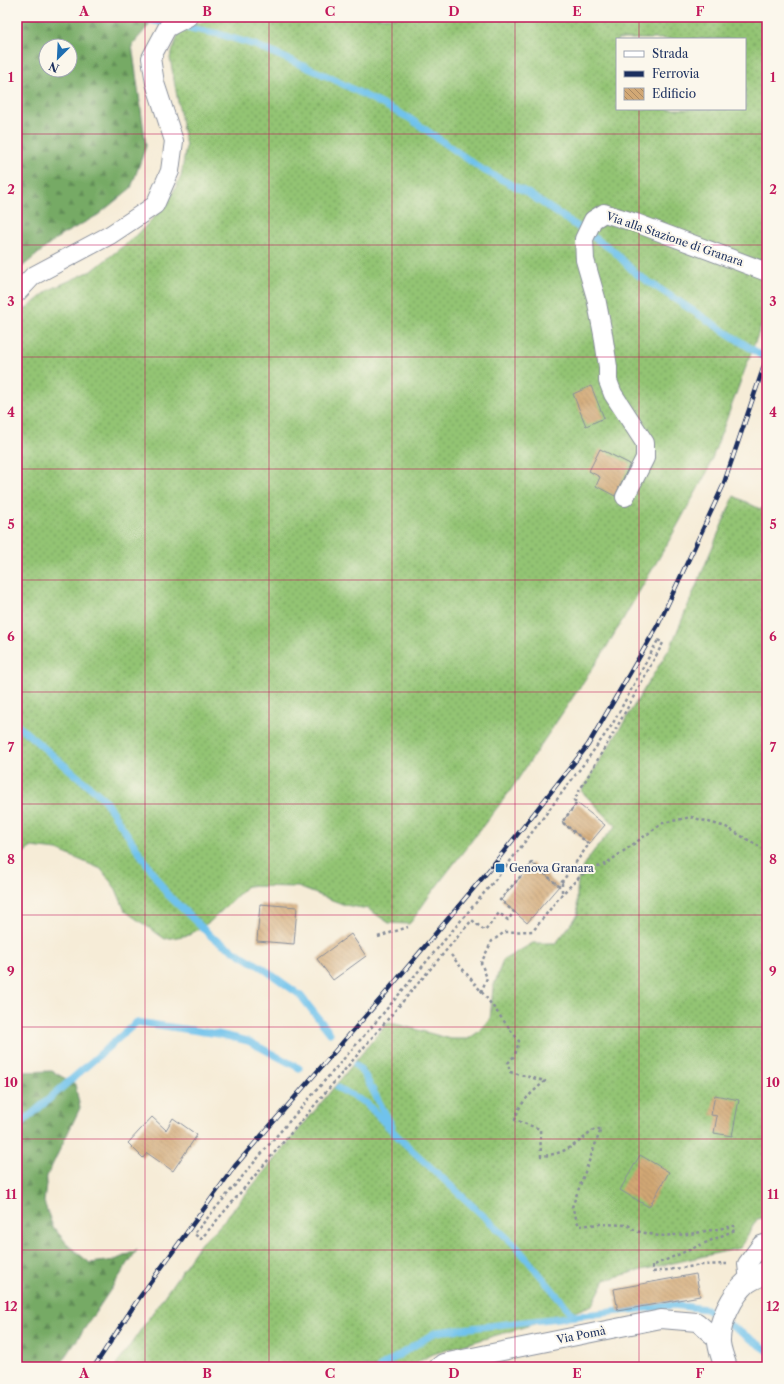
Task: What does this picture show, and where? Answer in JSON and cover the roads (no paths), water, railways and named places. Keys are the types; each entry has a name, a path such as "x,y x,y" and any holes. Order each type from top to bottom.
{"street":[{"path":"17,293 33,276 110,235 155,205 170,171 174,141 155,83 151,58 167,28 188,17"},
{"name":"Via alla Stazione di Granara","path":"625,497 645,458 646,443 613,394 608,381 608,367 596,298 585,260 584,239 593,220 597,216 604,213 636,223 767,272"},
{"path":"726,1367 721,1354 720,1334 730,1305 739,1290 754,1272 761,1245 767,1243"},
{"name":"Via Pomà","path":"438,1367 443,1363 661,1319 697,1322 720,1334"}],"waterway":[{"path":"135,17 219,34 255,45 329,77 409,118 483,170 526,192 614,251 635,273 767,359"},
{"path":"17,725 103,798 167,894 213,938 261,967 300,995 330,1033"},
{"path":"17,1127 137,1022 218,1034 248,1041 299,1068"},
{"path":"356,1065 365,1076 392,1126"},
{"path":"338,1088 366,1103 401,1140 516,1246 574,1316"},
{"path":"380,1367 436,1332 673,1305 706,1309 767,1350"}],"railway":[{"path":"94,1367 137,1301 235,1166 384,995 494,864 588,745 658,625 723,486 765,363"}],"place":[{"name":"Genova Granara","path":"500,868"}]}
